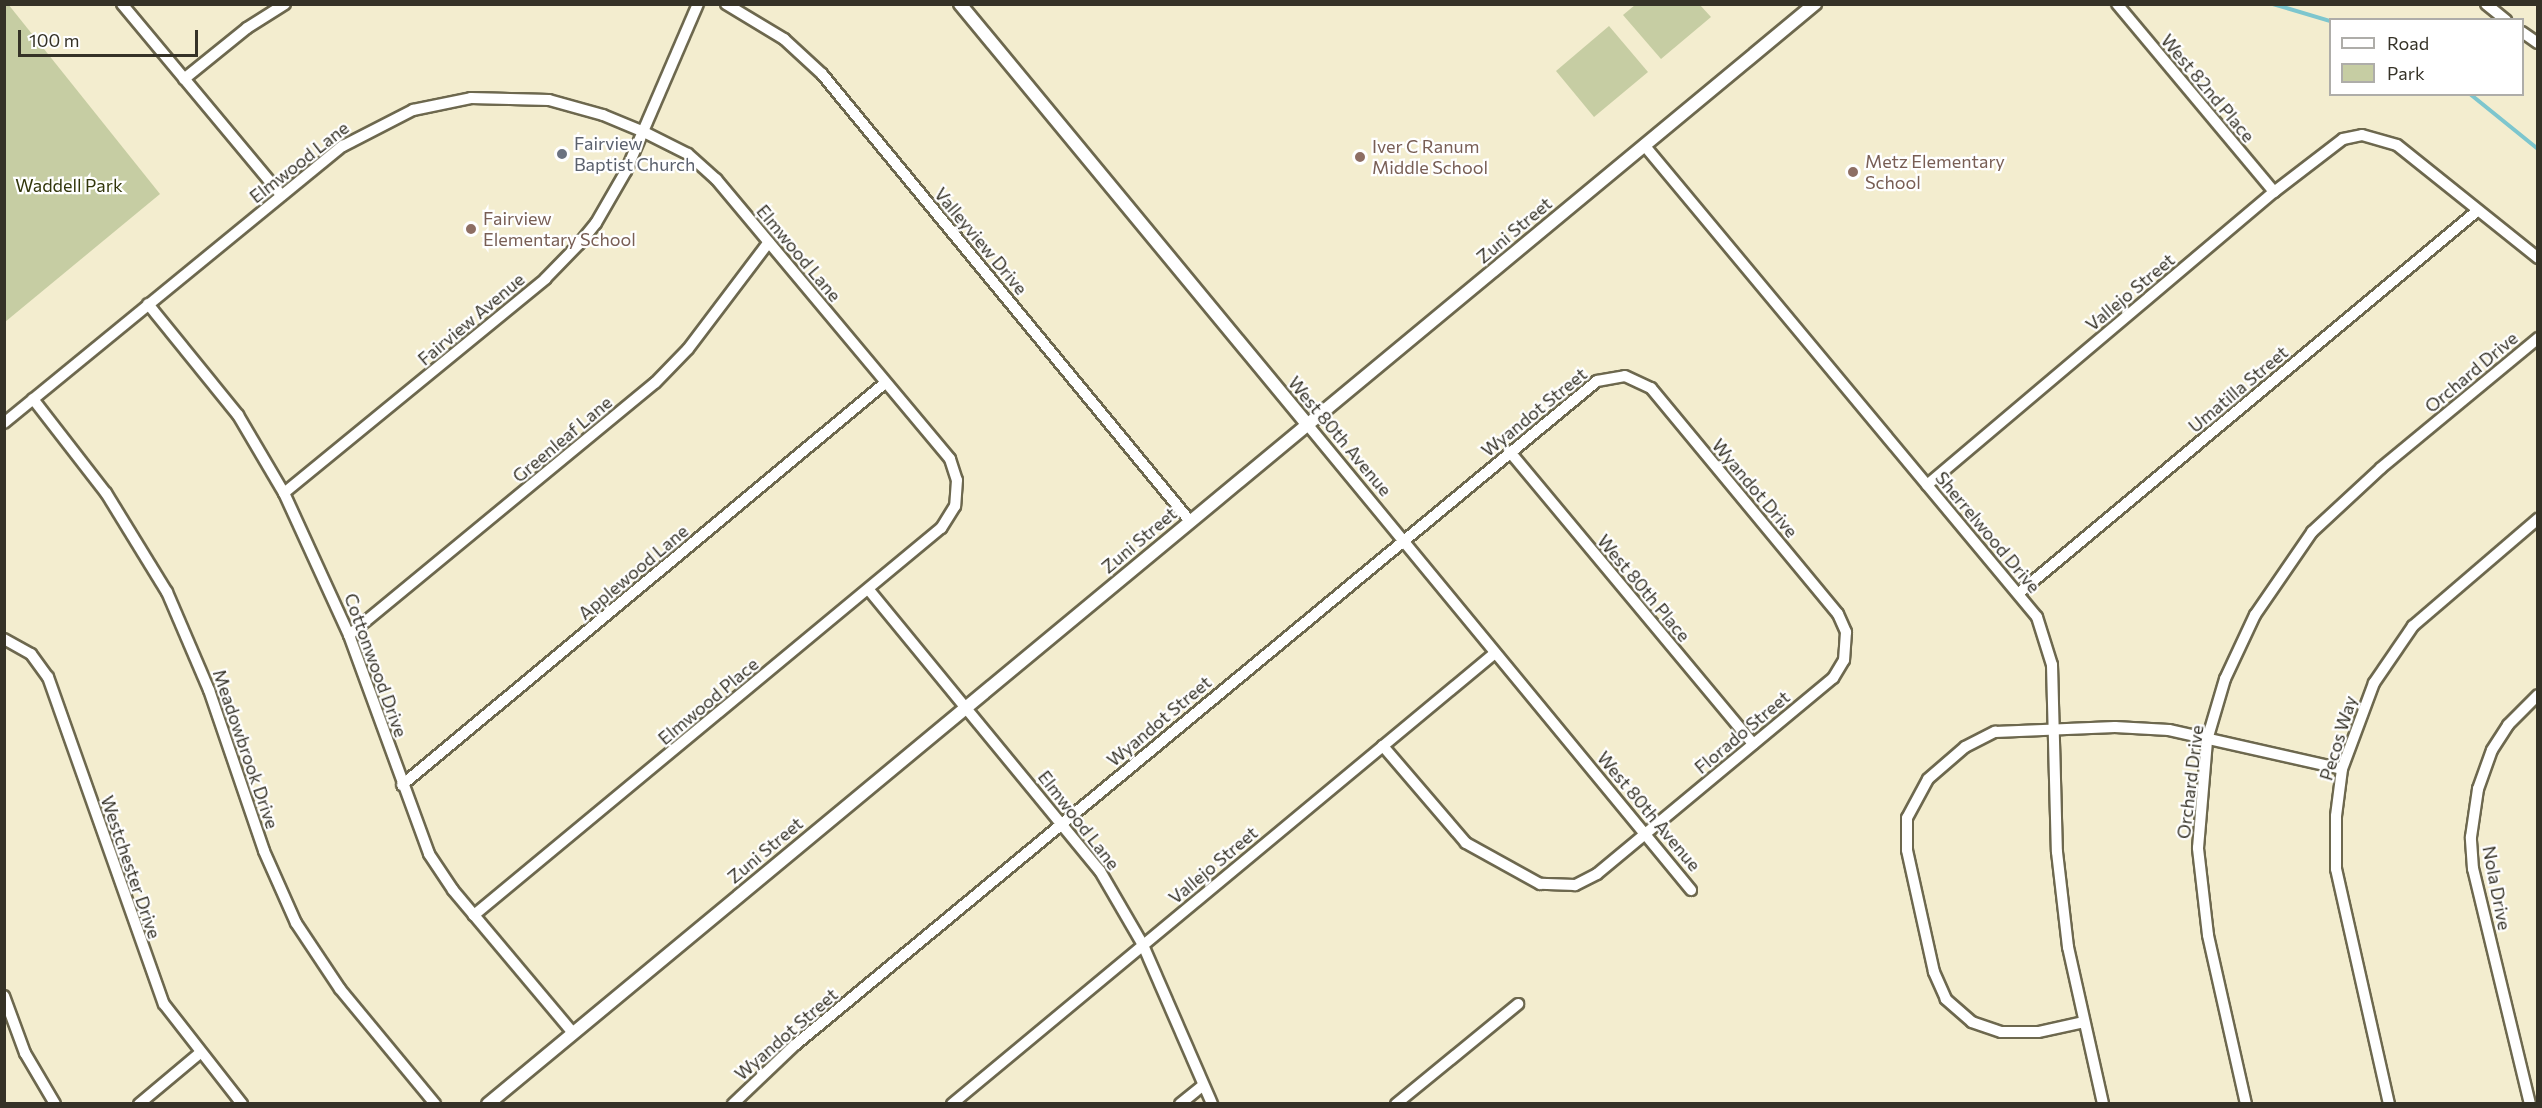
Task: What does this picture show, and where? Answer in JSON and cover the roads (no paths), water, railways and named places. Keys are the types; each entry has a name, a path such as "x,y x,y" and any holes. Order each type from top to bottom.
{"street":[{"path":"122,4 281,195"},
{"path":"184,79 247,28 285,4"},
{"name":"Fairview Avenue","path":"284,493 561,264 602,214 644,132 698,4"},
{"name":"Valleyview Drive","path":"726,4 784,39 822,74 1190,521"},
{"name":"West 80th Avenue","path":"960,4 1691,890"},
{"name":"Zuni Street","path":"488,1104 1815,4"},
{"name":"West 82nd Place","path":"2117,4 2274,192"},
{"path":"2486,4 2504,18"},
{"name":"Elmwood Lane","path":"4,423 281,195 354,138 396,117 441,103 506,96 542,99 581,108 644,132 700,163 950,459 957,480 956,506"},
{"name":"Vallejo Street","path":"1927,485 2274,192 2333,145 2362,135 2397,145 2477,211"},
{"name":"Sherrelwood Drive","path":"1644,145 1927,485 2020,592 2037,617 2049,650 2061,895 2084,1022 2103,1104"},
{"path":"2477,211 2538,258"},
{"name":"Umatilla Street","path":"2020,592 2477,211"},
{"name":"Greenleaf Lane","path":"349,635 655,383 688,349 769,242"},
{"name":"Cottonwood Drive","path":"148,304 238,415 284,493 349,635 429,854 474,915 573,1034"},
{"name":"Orchard Drive","path":"2246,1104 2200,884 2199,819 2208,740 2240,646 2283,571 2312,532 2381,468 2538,338"},
{"name":"Wyandot Street","path":"733,1104 795,1045 1403,540 1588,387 1613,376"},
{"name":"Wyandot Drive","path":"1613,376 1635,379 1658,396 1838,614 1847,646"},
{"name":"Applewood Lane","path":"402,785 885,383"},
{"name":"Meadowbrook Drive","path":"33,399 106,493 167,592 209,690 267,859 296,923 340,989 435,1104"},
{"name":"West 80th Place","path":"1510,452 1753,744"},
{"name":"Elmwood Place","path":"474,915 869,590 941,528 956,506"},
{"name":"Pecos Way","path":"2389,1104 2336,869 2336,816 2342,769 2374,683 2413,626 2538,519"},
{"name":"Elmwood Lane","path":"869,590 1100,871 1143,945 1202,1086 1212,1104"},
{"name":"Westchester Drive","path":"4,639 31,654 48,677 154,984 174,1020 242,1104"},
{"name":"Florado Street","path":"1646,834 1833,678 1847,646"},
{"name":"Vallejo Street","path":"952,1104 1495,653"},
{"name":"Nola Drive","path":"2530,1104 2474,869 2471,837 2478,789 2492,750 2508,725 2538,694"},
{"path":"2084,1022 2038,1032 2001,1032 1972,1022 1957,1011 1938,984 1907,850 1907,818 1920,790 1965,747 1995,732 2054,729 2145,727 2342,769"},
{"path":"1383,746 1459,837 1540,884 1567,886 1585,881 1646,834"},
{"path":"4,996 25,1053 55,1104"},
{"path":"1395,1104 1518,1004"},
{"path":"139,1104 200,1053"},
{"path":"1180,1104 1202,1086"}],"waterway":[{"path":"2273,4 2329,21"},
{"path":"2472,96 2538,149"}],"place":[{"name":"Fairview Baptist Church","path":"562,154"},
{"name":"Iver C Ranum Middle School","path":"1360,157"},
{"name":"Metz Elementary School","path":"1853,172"},
{"name":"Fairview Elementary School","path":"471,229"}],"park label":[{"name":"Waddell Park","path":"69,185"}]}
